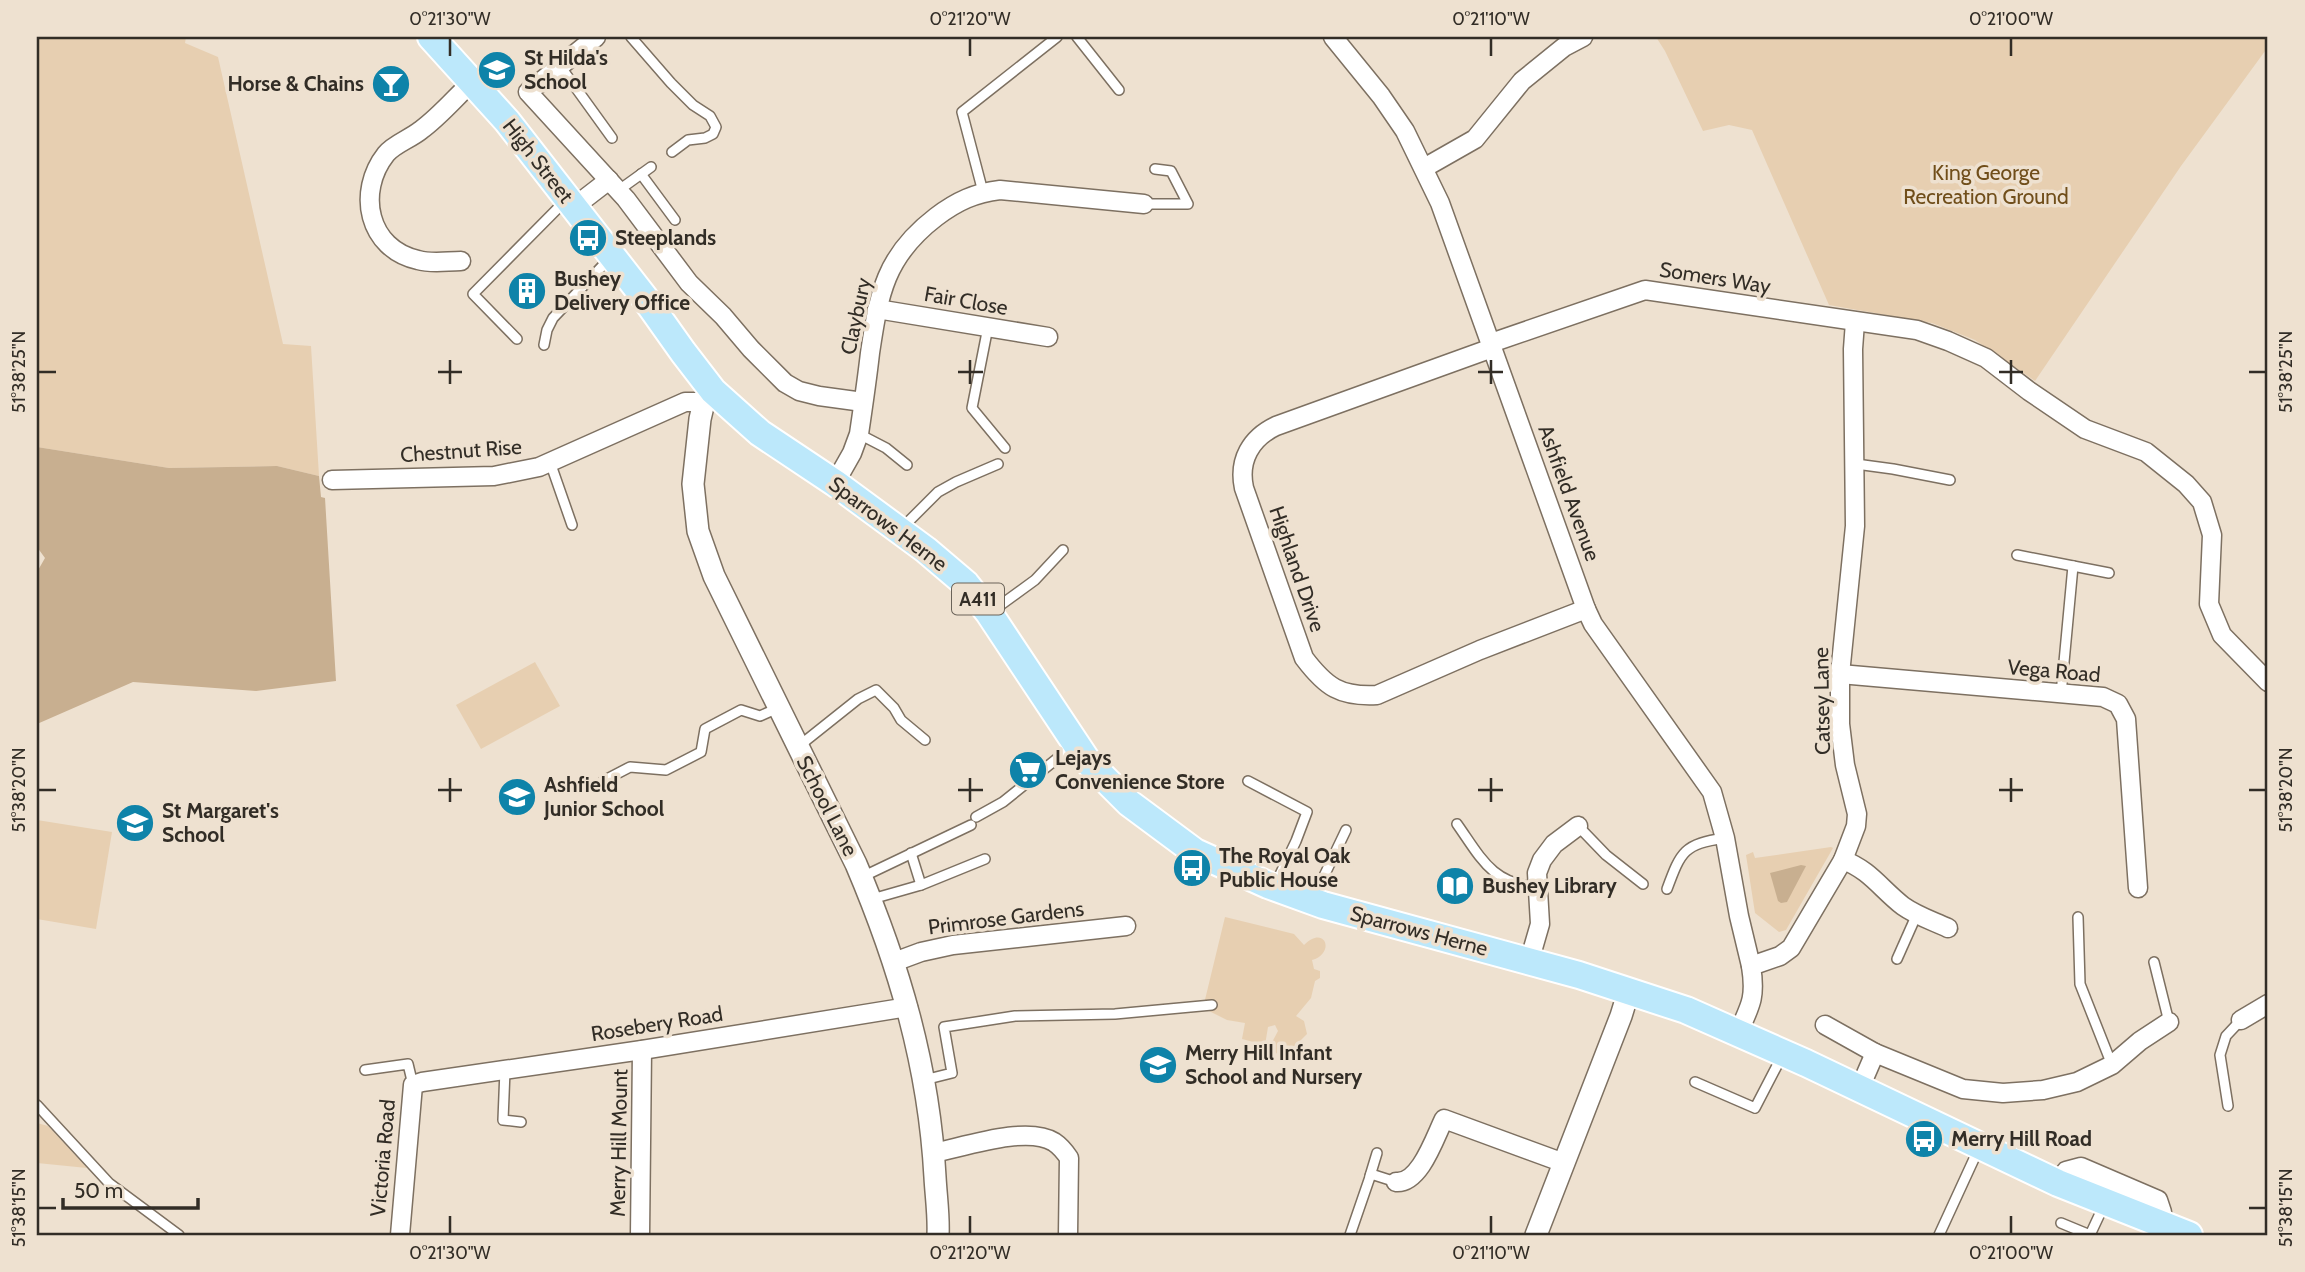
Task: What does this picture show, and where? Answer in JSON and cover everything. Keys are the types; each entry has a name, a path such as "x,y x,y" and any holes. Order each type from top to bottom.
{"main road":[{"name":"High Street","path":"431,37 507,121 612,256 709,397"},
{"name":"Sparrows Herne","path":"709,397 835,483 966,584 1038,684 1088,762 1129,803 1195,852 1273,887 1312,901 1629,990 1686,1010 1784,1053 2058,1183 2158,1225 2189,1235"}],"street":[{"path":"596,37 528,92 614,185 689,283 785,383 799,391 819,396 863,402"},
{"name":"Ashfield Avenue","path":"1333,37 1405,131 1440,203 1593,624 1713,792 1726,838 1739,916 1751,966"},
{"path":"1424,168 1475,139 1522,81 1564,47 1583,37"},
{"path":"461,261 418,261 394,250 382,240 374,226 369,197 374,170 387,151 421,130 472,82"},
{"path":"571,203 614,185"},
{"name":"Claybury","path":"835,483 859,434 877,309 884,281 911,238 953,204 983,192 1000,190 1144,204"},
{"name":"Somers Way","path":"1492,345 1645,290 1916,330 1948,341 1986,358 2085,429 2146,452 2186,484 2202,502 2208,516 2212,551 2209,604 2222,635 2268,682"},
{"name":"Fair Close","path":"877,309 1048,337"},
{"name":"Catsey Lane","path":"1751,966 1780,956 1791,948 1843,860 1856,826 1857,814 1840,724 1840,674 1855,526 1855,322"},
{"name":"Highland Drive","path":"1492,345 1276,426 1265,432 1248,451 1243,464 1244,488 1304,658 1331,687 1343,693 1377,695 1480,650 1586,609"},
{"name":"Chestnut Rise","path":"332,480 494,476 517,473 550,462 685,402 709,397"},
{"name":"School Lane","path":"709,397 696,443 693,484 698,531 714,576 862,877 894,962 908,1007 924,1080 934,1153 938,1235"},
{"name":"Vega Road","path":"1840,674 2103,697 2118,704 2126,719 2138,888"},
{"path":"1530,962 1540,924 1537,873 1542,860 1554,844 1578,826"},
{"path":"1843,860 1866,871 1902,905 1948,928"},
{"name":"Primrose Gardens","path":"894,962 921,952 953,945 1126,926"},
{"path":"1738,1032 1753,1002 1754,981 1751,966"},
{"path":"1536,1235 1629,990"},
{"path":"2241,1020 2268,1004"},
{"name":"Rosebery Road","path":"413,1085 908,1007"},
{"path":"1825,1025 1875,1053 1963,1089 2003,1093 2043,1090 2077,1082 2112,1065 2140,1041 2169,1022"},
{"name":"Merry Hill Mount","path":"640,1235 642,1050"},
{"path":"1859,1090 1875,1053"},
{"name":"Victoria Road","path":"400,1235 413,1085"},
{"path":"1396,1182 1408,1180 1418,1171 1444,1119 1564,1163"},
{"path":"934,1153 1009,1137 1035,1136 1055,1142 1069,1158 1068,1235"},
{"path":"2058,1183 2071,1168 2081,1167 2158,1200 2162,1212 2158,1225"}],"lane":[{"path":"631,37 671,83 693,105 710,116 716,127 713,134 688,140 672,152"},
{"path":"983,192 962,112 1057,37"},
{"path":"1077,37 1119,90"},
{"path":"560,66 612,138"},
{"path":"614,185 651,167"},
{"path":"1144,204 1188,204 1171,171 1155,169"},
{"path":"641,174 675,220"},
{"path":"517,339 473,294 571,203"},
{"path":"544,345 547,330 561,308 612,256"},
{"path":"988,327 972,408 1005,448"},
{"path":"859,434 886,448 907,465"},
{"path":"550,462 572,525"},
{"path":"900,531 937,492 998,464"},
{"path":"1856,464 1950,480"},
{"path":"989,613 1035,580 1063,550"},
{"path":"2017,555 2109,573"},
{"path":"2061,694 2073,566"},
{"path":"797,747 858,699 876,690 894,708 901,720 925,740"},
{"path":"603,782 629,767 666,770 701,752 705,729 741,710 760,716 778,708"},
{"path":"862,877 974,821 1003,802 1075,744"},
{"path":"1248,781 1307,812 1273,887"},
{"path":"1457,824 1483,860 1503,880 1519,886 1537,887"},
{"path":"1578,826 1606,855 1643,884"},
{"path":"1312,901 1346,830"},
{"path":"1667,889 1676,864 1692,845 1701,841 1726,838"},
{"path":"911,853 921,885"},
{"path":"871,899 921,885 985,859"},
{"path":"1897,959 1917,914"},
{"path":"2078,917 2080,984 2112,1065"},
{"path":"2154,962 2169,1022"},
{"path":"924,1080 952,1073 944,1027 1016,1016 1115,1014 1212,1005"},
{"path":"2228,1106 2220,1055 2226,1037 2241,1020"},
{"path":"1695,1082 1755,1108 1784,1053"},
{"path":"365,1070 408,1064 413,1085"},
{"path":"505,1070 503,1120 522,1122"},
{"path":"37,1105 109,1183 179,1235"},
{"path":"1939,1235 1980,1147"},
{"path":"1350,1235 1377,1153"},
{"path":"1370,1177 1371,1174 1396,1182"},
{"path":"2061,1223 2090,1235 2105,1203"}],"green space":[{"path":"37,37 186,37 185,43 218,57 283,344 311,346 319,476 277,466 169,468 37,447"},
{"name":"King George Recreation Ground","path":"1656,37 2268,37 2268,47 2181,166 2035,381 1975,340 1932,323 1829,305 1752,130 1729,125 1703,131"},
{"path":"535,662 560,706 481,749 456,705"},
{"path":"37,820 112,832 96,929 37,919"},
{"path":"1833,848 1786,930 1779,932 1755,913 1746,855 1753,852 1755,858"},
{"path":"1225,917 1294,934 1304,945 1317,937 1325,942 1324,952 1312,960 1314,969 1320,971 1320,978 1315,981 1311,998 1296,1016 1304,1021 1307,1034 1291,1050 1287,1048 1278,1055 1270,1046 1278,1031 1275,1025 1268,1027 1265,1045 1242,1039 1245,1023 1227,1020 1203,1008"},
{"path":"37,1123 48,1126 87,1168 37,1163"}],"shaded area":[{"path":"37,447 169,468 277,466 319,476 321,497 325,498 336,681 256,691 133,682 37,724 37,572 45,558 37,547"},
{"path":"1806,866 1787,902 1781,903 1778,901 1770,873"}],"place":[{"name":"St Hilda's School","path":"497,70"},
{"name":"Horse & Chains","path":"391,84"},
{"name":"Steeplands","path":"588,238"},
{"name":"Bushey Delivery Office","path":"527,291"},
{"name":"Lejays Convenience Store","path":"1028,770"},
{"name":"Ashfield Junior School","path":"517,797"},
{"name":"St Margaret's School","path":"135,823"},
{"name":"The Royal Oak Public House","path":"1192,868"},
{"name":"Bushey Library","path":"1455,886"},
{"name":"Merry Hill Infant School and Nursery","path":"1158,1065"},
{"name":"Merry Hill Road","path":"1924,1139"}]}
